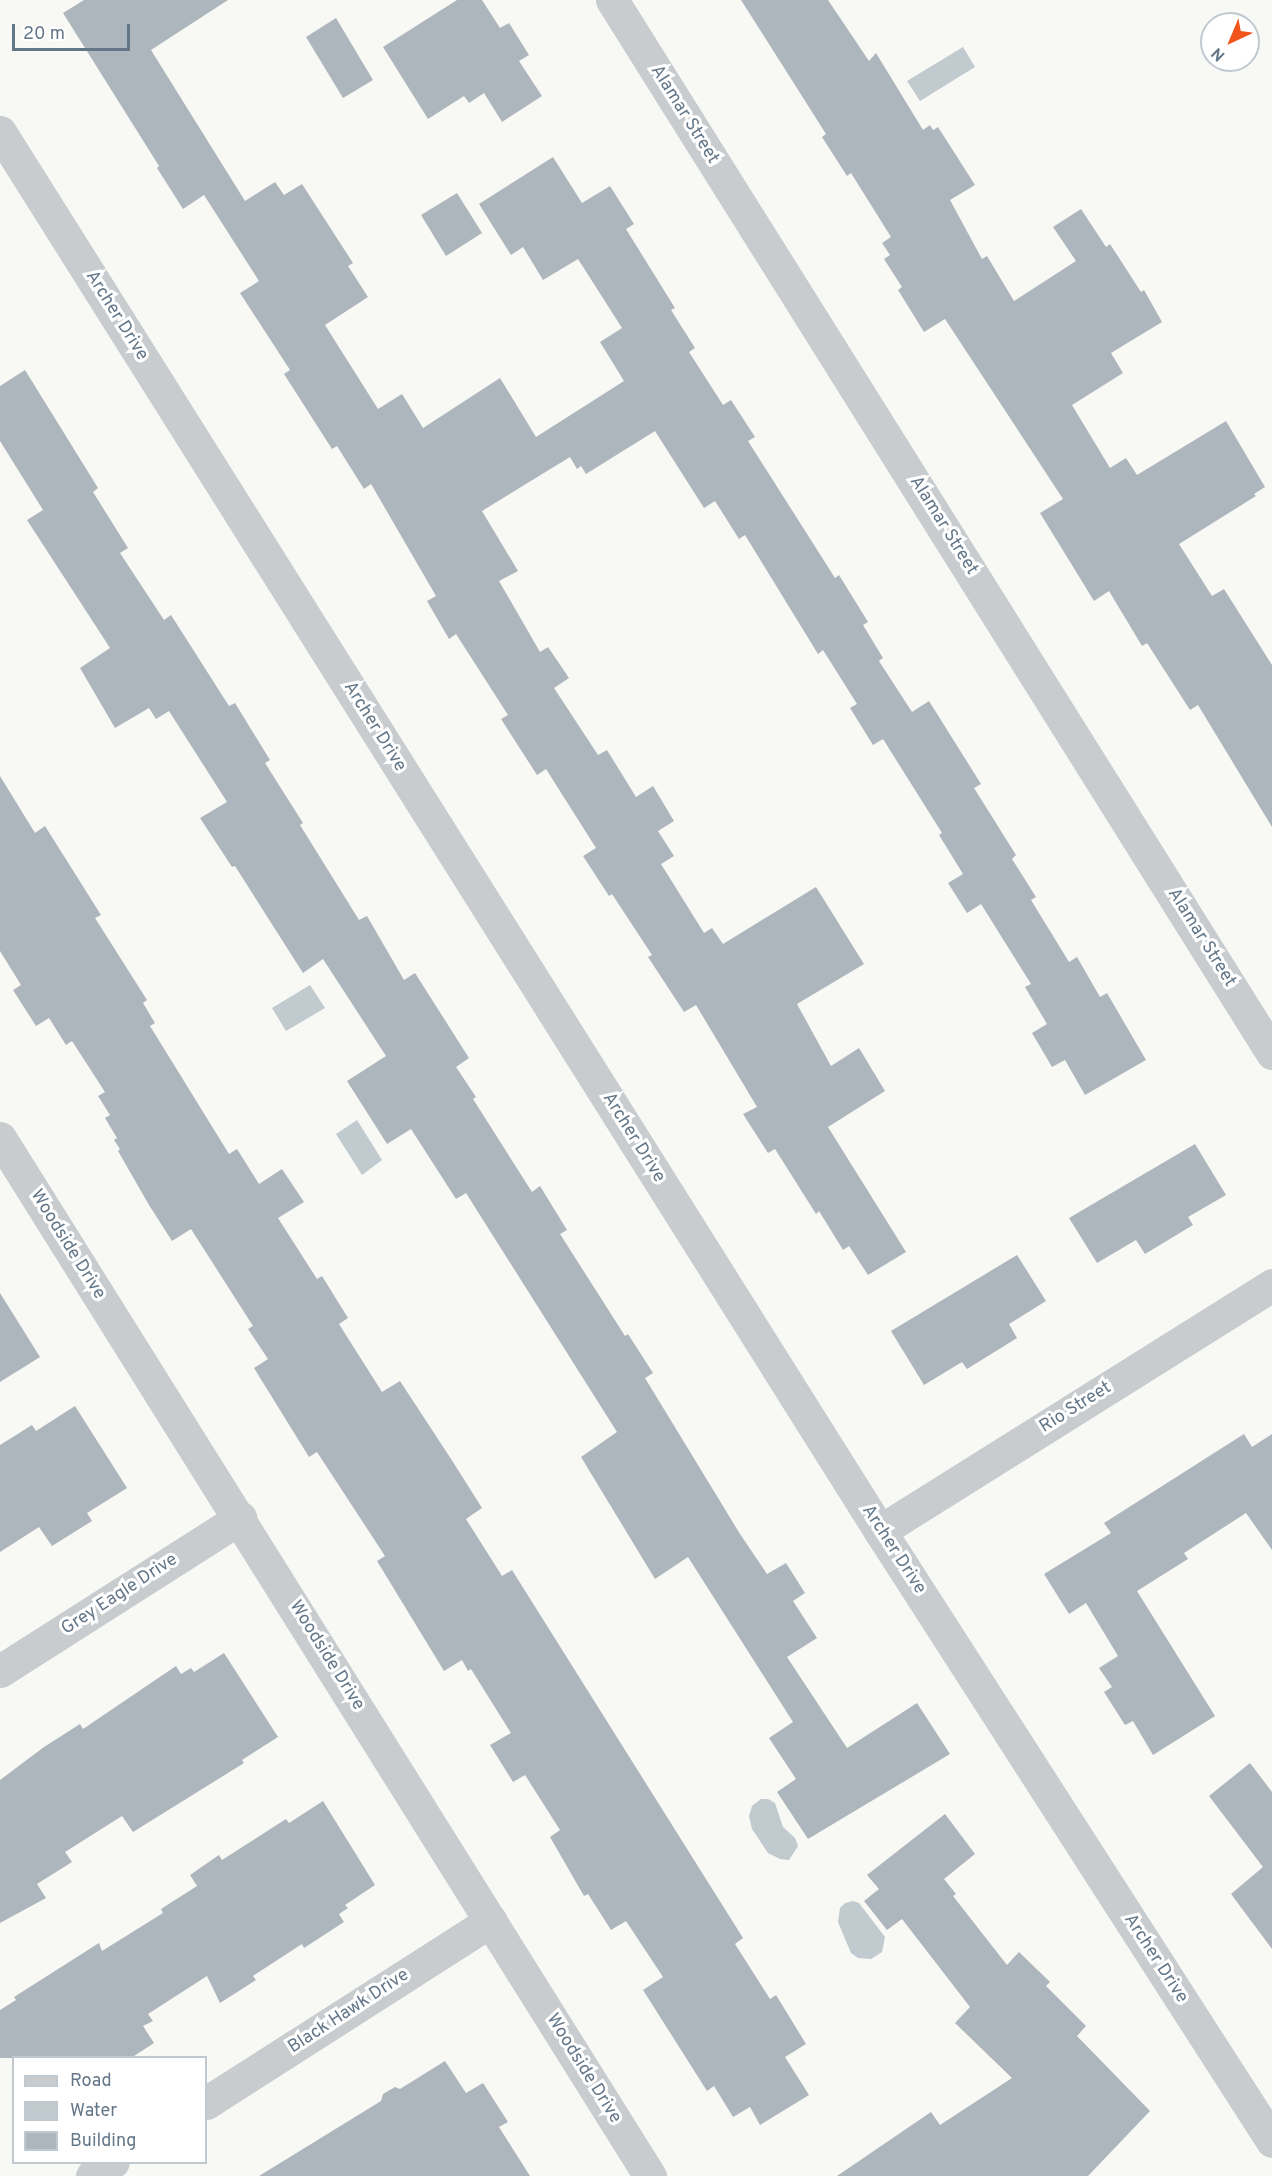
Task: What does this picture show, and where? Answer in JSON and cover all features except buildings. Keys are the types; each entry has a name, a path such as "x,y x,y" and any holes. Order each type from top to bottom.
{"street":[{"name":"Alamar Street","path":"612,0 1272,1053"},
{"name":"Archer Drive","path":"0,132 880,1531 1272,2141"},
{"name":"Woodside Drive","path":"0,1138 650,2176"},
{"name":"Rio Street","path":"880,1531 1272,1285"},
{"name":"Grey Eagle Drive","path":"0,1671 240,1518"},
{"name":"Black Hawk Drive","path":"207,2102 491,1921"},
{"path":"92,2176 111,2164"}],"water":[{"path":"963,47 975,67 920,101 907,81"},
{"path":"310,985 325,1008 286,1031 272,1008"},
{"path":"357,1120 382,1160 362,1175 336,1134"},
{"path":"761,1799 768,1799 775,1803 783,1827 795,1838 798,1846 789,1860 780,1859 768,1853 752,1829 749,1816 752,1806"},
{"path":"853,1901 859,1903 885,1937 882,1952 871,1959 858,1958 851,1953 838,1922 840,1908 845,1903"}]}
